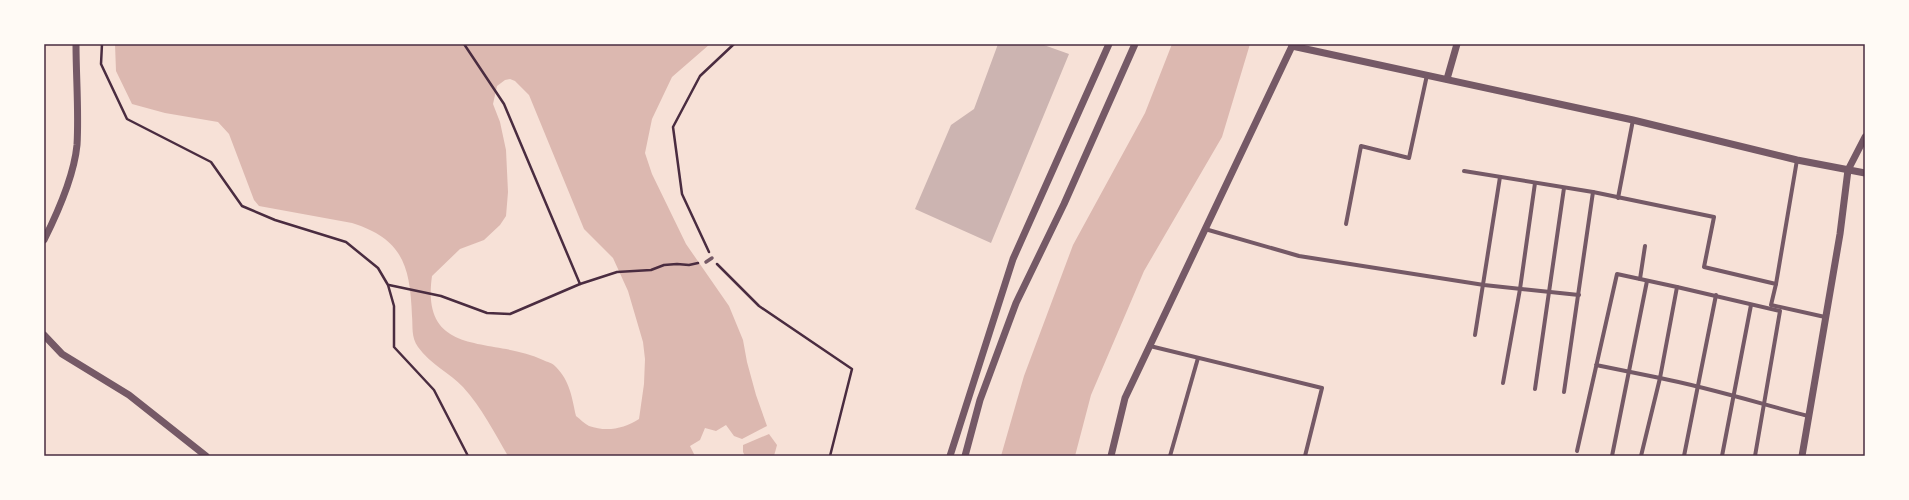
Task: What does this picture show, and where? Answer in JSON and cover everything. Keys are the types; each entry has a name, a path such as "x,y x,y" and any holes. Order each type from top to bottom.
{"street":[{"path":"44,240 66,187 77,146 76,44"},
{"path":"950,456 1013,259 1109,44"},
{"path":"965,456 980,400 1016,303 1064,204 1136,44"},
{"path":"1447,79 1457,44"},
{"path":"1111,456 1125,398 1292,45 1633,120 1797,160 1865,173"},
{"path":"1346,224 1361,146 1409,158 1426,75"},
{"path":"1618,198 1633,120"},
{"path":"1802,456 1840,234 1848,170 1865,136"},
{"path":"1797,160 1776,284 1771,305 1825,317"},
{"path":"1464,171 1593,192 1714,217 1704,267 1776,284"},
{"path":"1475,335 1500,177"},
{"path":"1502,383 1520,289 1535,183"},
{"path":"1535,389 1564,188"},
{"path":"1564,392 1593,192"},
{"path":"1206,229 1299,256 1484,285 1579,295"},
{"path":"1640,279 1644,246"},
{"path":"706,262 712,258"},
{"path":"1578,451 1617,274 1716,295 1751,305 1780,311 1754,456"},
{"path":"1612,456 1647,281"},
{"path":"1641,456 1660,378 1676,287"},
{"path":"1684,456 1716,295"},
{"path":"1722,456 1751,305"},
{"path":"44,335 62,354 129,395 206,456"},
{"path":"1150,346 1322,388 1305,456"},
{"path":"1170,456 1198,358"},
{"path":"1596,365 1698,385 1808,416"}],"path":[{"path":"102,44 102,64 127,119 211,162 242,206 275,220 346,242 378,268 388,285 394,306 394,347 434,390 468,456"},
{"path":"464,44 504,104 580,284"},
{"path":"734,44 700,76 673,127 682,194 712,258 759,306 852,369 830,456"},
{"path":"388,285 441,296 487,313 510,314 580,284 617,272 650,270 664,265 689,265 706,262"}],"shaded area":[{"path":"115,44 710,44 672,77 652,119 645,153 652,174 686,244 729,306 743,340 756,395 767,426 742,439 734,436 726,425 716,431 705,428 700,440 690,446 695,456 508,456 487,420 470,395 458,382 428,358 418,347 414,339 411,298 406,269 393,246 383,237 352,223 259,206 254,200 229,134 218,122 165,113 132,104 116,71","holes":["510,79 515,81 529,95 584,229 613,258 628,291 643,342 645,359 644,384 639,419 621,427 602,429 587,425 576,416 572,396 567,384 561,372 555,366 524,353 483,345 465,340 449,333 437,321 431,303 432,276 460,249 484,240 500,225 506,216 508,192 506,150 500,122 493,104 497,86 505,80"]},
{"path":"1172,44 1250,44 1222,137 1144,271 1091,395 1075,456 1001,456 1024,376 1073,245 1145,113"},
{"path":"769,434 777,445 774,456 745,456 743,452 743,445"}],"building":[{"path":"998,44 1041,44 1069,54 991,243 915,209 951,125 974,109"}]}
